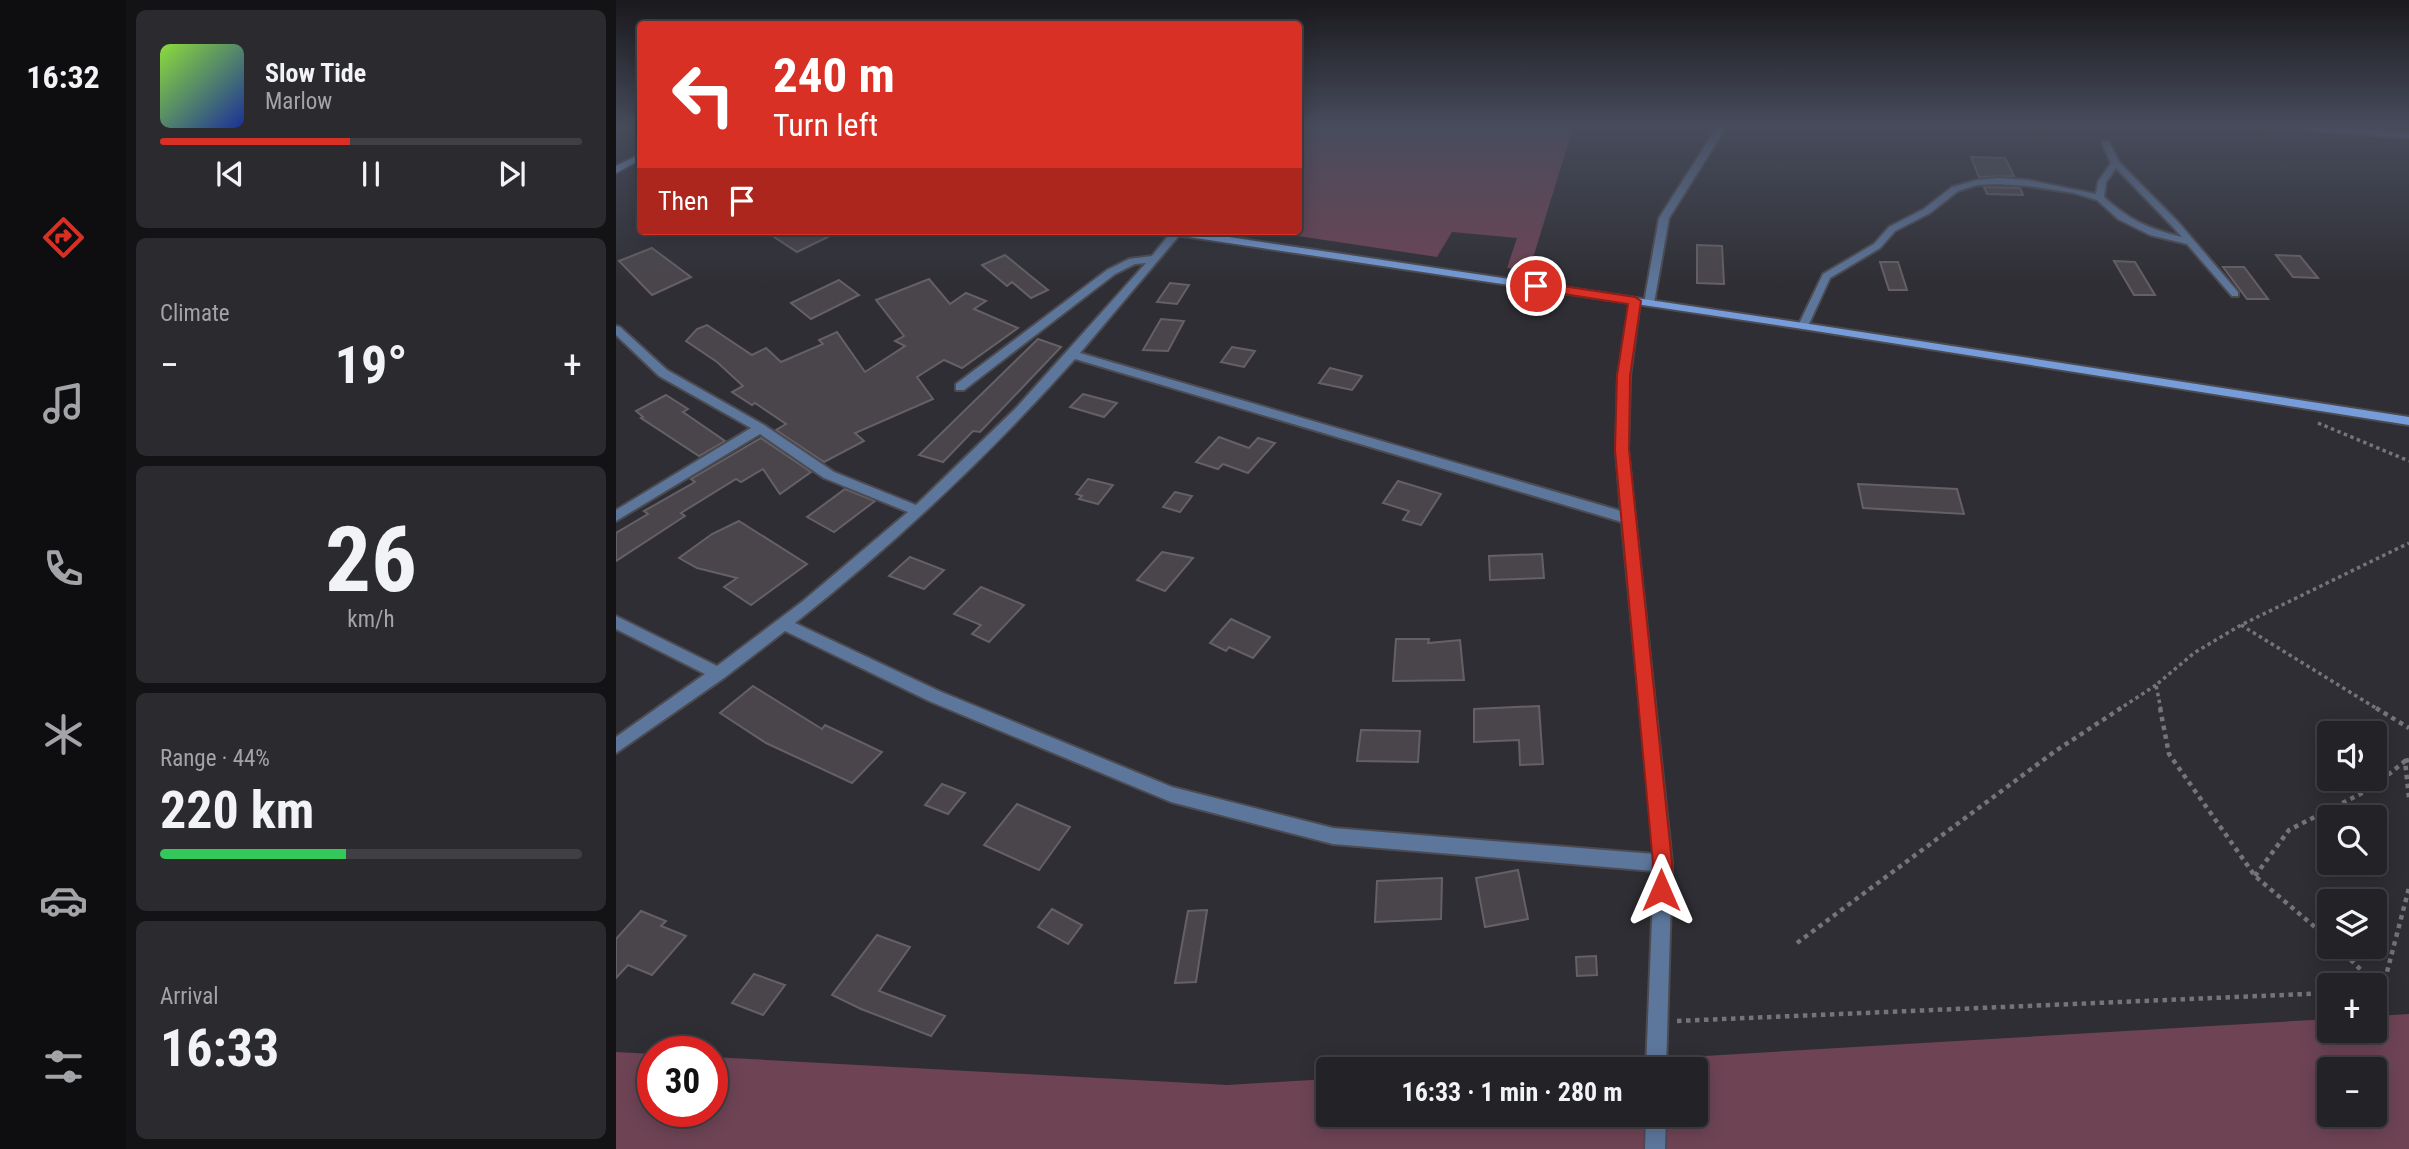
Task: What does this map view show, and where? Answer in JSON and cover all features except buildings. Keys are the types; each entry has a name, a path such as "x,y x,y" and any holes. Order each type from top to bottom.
{"street":[{"path":"1656,1057 1662,863 1627,518 1622,450 1624,376 1664,218 1690,178"},
{"path":"616,746 719,674 784,624 918,511 1072,354 1155,259 1171,235"},
{"path":"1193,235 1803,326 2409,421"},
{"path":"960,387 1111,272 1145,257 1155,259"},
{"path":"616,329 663,373 760,428 829,475 918,511"},
{"path":"1072,354 1627,518"},
{"path":"616,516 760,428"},
{"path":"616,622 719,674"},
{"path":"784,624 934,696 1171,794 1333,836 1662,863"},
{"path":"1656,1127 1656,1149"}],"lane":[{"path":"2099,198 2105,178"},
{"path":"2129,178 2191,242 2235,294"},
{"path":"1803,326 1826,276 1877,246 1892,229 1927,211 1955,189 1998,181 2075,191 2099,198 2122,217 2153,233 2191,242"}],"path":[{"path":"2313,421 2409,461"},
{"path":"1797,943 2054,752 2156,685 2194,653 2241,625 2409,543"},
{"path":"2241,625 2409,728"},
{"path":"2156,685 2169,754 2255,876 2317,929"},
{"path":"2255,876 2289,830 2372,788 2407,760"},
{"path":"2407,760 2409,797"},
{"path":"2387,973 2409,888"},
{"path":"2350,959 2364,973"},
{"path":"1656,1022 2317,994"}],"shaded area":[{"path":"1302,178 1558,178 1529,271 1507,268 1517,238 1452,232 1437,257 1291,235 1302,235"},
{"path":"2409,1014 2409,1149 616,1149 616,1052 637,1053 637,1127 728,1127 728,1058 1227,1085 1316,1080 1316,1127 1708,1127 1708,1057 1687,1057 2317,1020 2317,1043 2387,1043 2387,1015"}],"route":[{"path":"1536,286 1635,301 1624,376 1622,450 1662,863 1661,890"}]}
